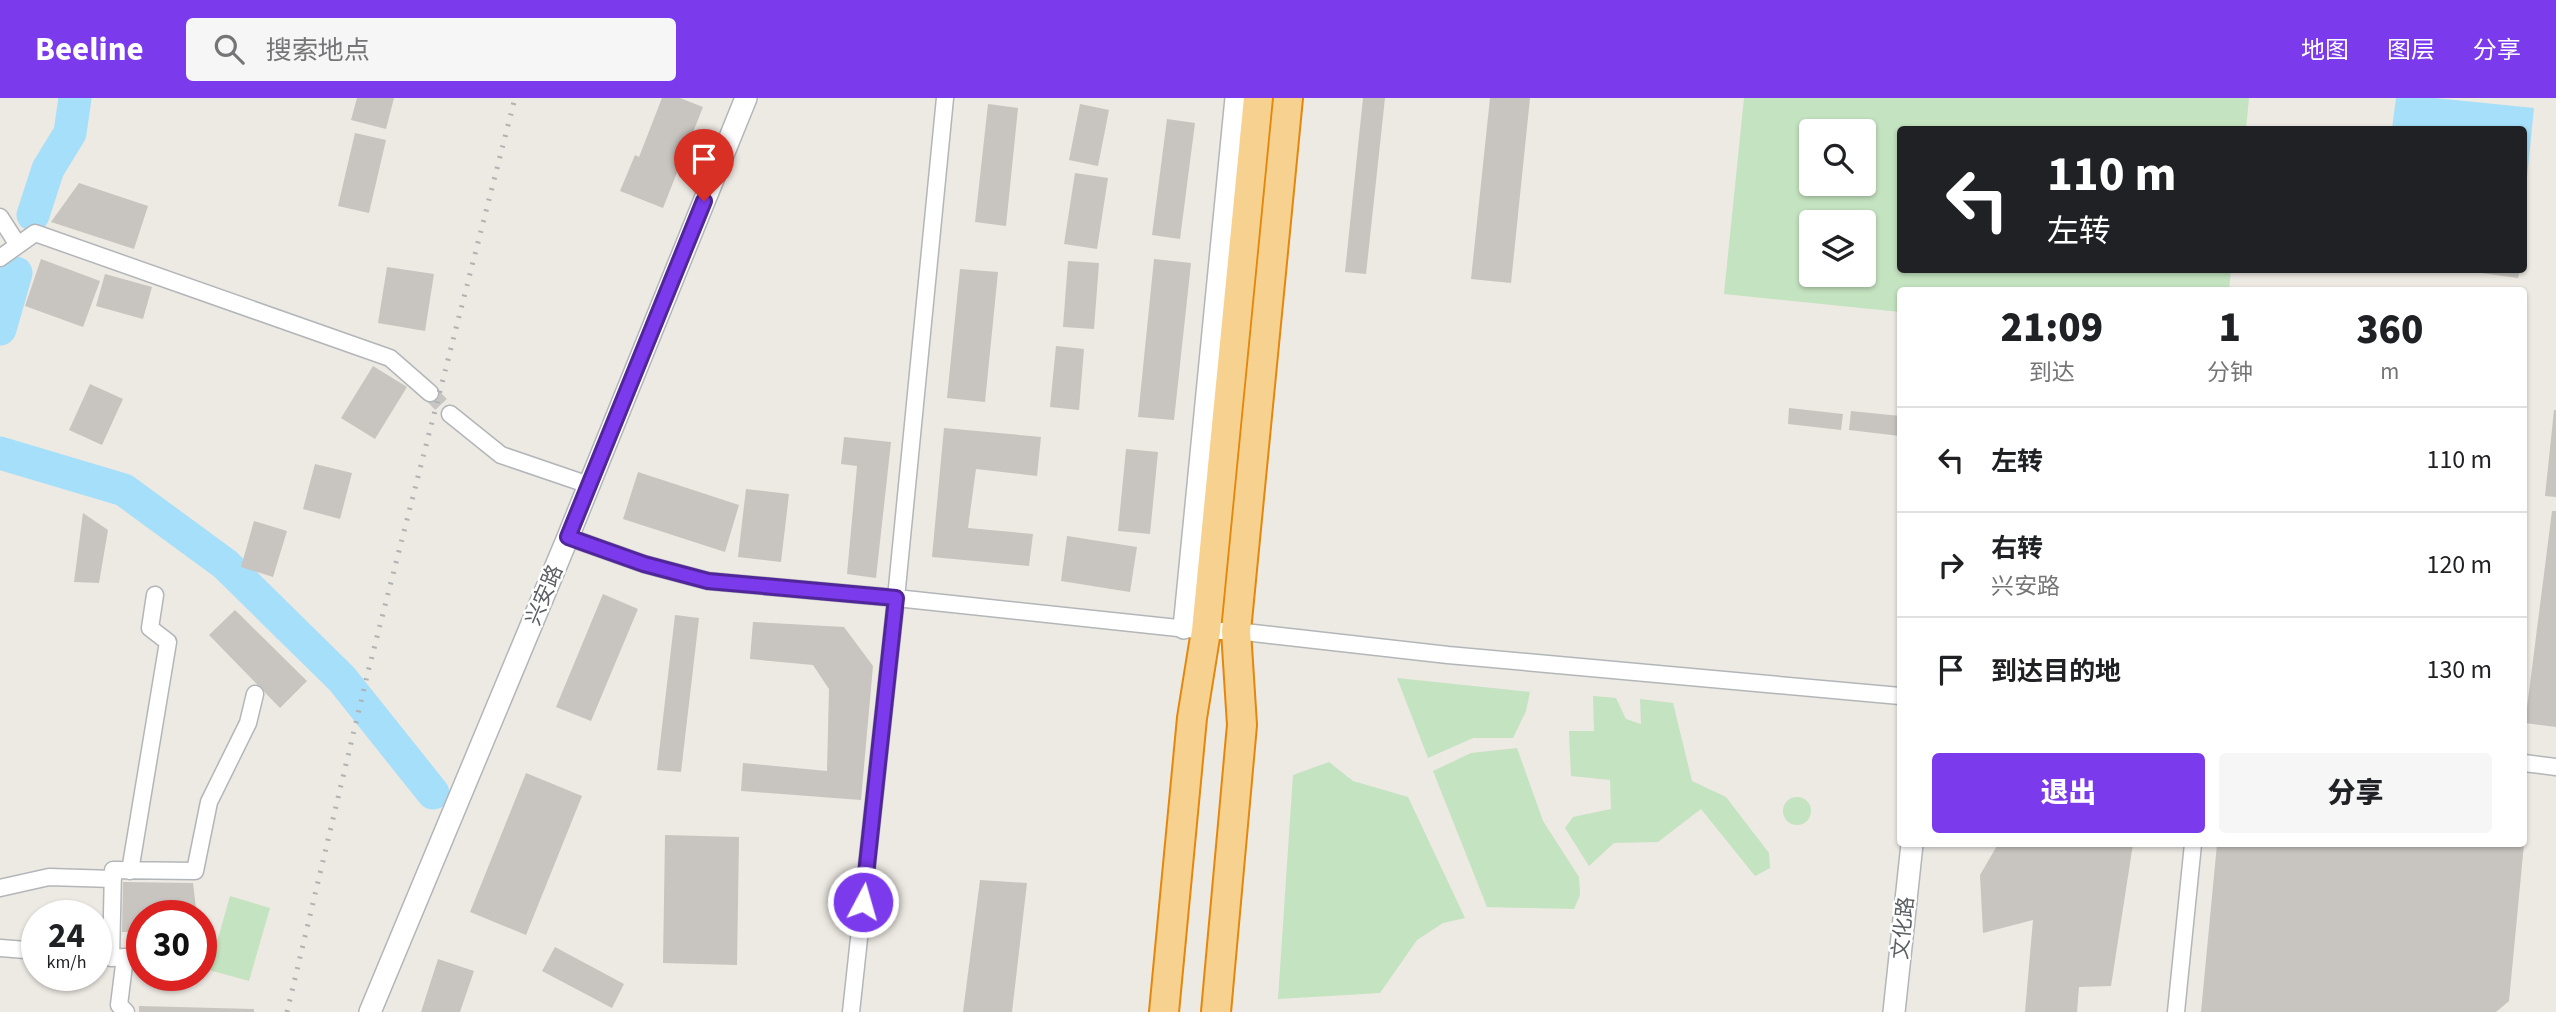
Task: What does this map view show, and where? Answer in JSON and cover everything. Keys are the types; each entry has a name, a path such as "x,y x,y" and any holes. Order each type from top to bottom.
{"highway":[{"path":"1164,1012 1192,718 1195,629 1258,98"},
{"path":"1216,1012 1242,725 1236,631 1288,98"}],"street":[{"name":"兴安路","path":"370,1012 568,537 746,98"},
{"path":"850,1012 896,598 945,98"},
{"path":"1195,629 1236,98"},
{"path":"0,217 18,245"},
{"path":"0,258 34,233 390,358 430,393"},
{"path":"450,414 501,455 589,485"},
{"path":"568,537 644,564 708,581 1236,631 1448,655 1897,696"},
{"path":"130,871 168,642 150,628 155,595"},
{"path":"111,900 113,870 195,871 209,802 248,723 255,694"},
{"path":"2527,763 2556,766"},
{"name":"文化路","path":"1894,1012 1912,847"},
{"path":"2176,1012 2193,847"},
{"path":"0,888 50,877 113,879"},
{"path":"1,948 21,950"},
{"path":"112,958 125,957 119,1004 126,1012"}],"green space":[{"path":"1744,98 2249,98 2246,126 1897,126 1897,273 2231,273 2229,287 1897,287 1897,312 1724,294"},
{"path":"1397,678 1530,692 1526,711 1513,738 1473,738 1428,758"},
{"path":"1593,696 1616,698 1626,719 1641,724 1640,699 1673,703 1692,781 1726,797 1769,853 1770,868 1755,876 1701,809 1658,842 1614,843 1589,866 1565,828 1573,817 1611,809 1610,780 1571,776 1569,731 1594,731"},
{"path":"1517,748 1543,821 1579,877 1580,895 1574,909 1487,907 1433,771 1471,753"},
{"path":"1329,762 1353,781 1408,797 1465,918 1443,923 1417,940 1380,993 1278,999 1293,775"},
{"path":"1797,797 1807,801 1811,811 1807,821 1797,825 1787,821 1783,811 1787,801"},
{"path":"230,896 270,908 249,981 217,972 217,942"}],"water":[{"path":"2396,98 2435,98 2534,108 2527,177 2527,126 2392,126"}],"building":[{"path":"357,98 394,98 386,129 351,120"},
{"path":"662,98 680,98 703,107 663,208 620,191 635,155 639,157"},
{"path":"1363,98 1385,98 1366,274 1345,272"},
{"path":"1490,98 1530,98 1511,283 1471,279"},
{"path":"988,104 1018,108 1006,226 975,222"},
{"path":"1080,104 1109,110 1098,166 1069,160"},
{"path":"1167,119 1195,123 1180,239 1152,235"},
{"path":"355,133 386,140 369,213 338,206"},
{"path":"1075,173 1108,178 1097,249 1064,244"},
{"path":"79,183 148,206 134,249 51,222"},
{"path":"41,259 100,281 83,327 25,306"},
{"path":"1154,259 1191,263 1174,420 1138,417"},
{"path":"1068,261 1099,263 1094,329 1063,327"},
{"path":"387,267 434,274 425,331 378,323"},
{"path":"960,269 998,272 985,402 947,398"},
{"path":"2482,273 2519,273 2518,278"},
{"path":"105,274 152,287 143,319 96,306"},
{"path":"1056,346 1084,349 1079,410 1050,407"},
{"path":"373,366 407,387 375,439 341,418"},
{"path":"90,384 123,399 102,445 69,430"},
{"path":"1789,408 1843,414 1841,430 1788,424"},
{"path":"2556,410 2556,497 2545,496"},
{"path":"1851,411 1897,416 1897,436 1849,430"},
{"path":"944,428 1041,437 1037,476 976,469 968,528 1033,534 1029,566 932,557"},
{"path":"844,437 891,442 876,578 847,574 857,466 841,464"},
{"path":"1126,449 1158,452 1150,534 1118,531"},
{"path":"315,464 352,473 340,519 303,509"},
{"path":"638,472 739,505 725,552 623,519"},
{"path":"746,489 789,494 781,562 738,557"},
{"path":"2552,511 2556,511 2556,727 2527,723"},
{"path":"83,513 108,530 99,583 74,582"},
{"path":"254,521 287,531 273,577 241,567"},
{"path":"1067,536 1137,547 1130,592 1061,581"},
{"path":"603,594 638,609 591,721 556,707"},
{"path":"235,610 307,681 280,708 209,635"},
{"path":"675,615 699,618 681,772 657,770"},
{"path":"753,622 844,627 873,666 861,800 741,791 743,763 827,771 829,689 813,665 750,659"},
{"path":"526,773 582,796 526,935 470,912"},
{"path":"665,835 739,837 737,965 663,963"},
{"path":"1996,847 2133,847 2111,986 2079,987 2077,1012 2025,1012 2033,920 1983,933 1980,875"},
{"path":"2217,847 2524,847 2509,1001 2496,1012 2201,1012"},
{"path":"980,880 1027,883 1012,1012 963,1012"},
{"path":"123,882 193,883 195,900 126,900 126,932 122,932"},
{"path":"555,947 624,984 612,1008 542,971"},
{"path":"438,959 474,971 460,1012 421,1012"},
{"path":"139,1006 254,1009 254,1012 139,1012"}],"waterway":[{"path":"33,215 48,169 70,133 75,98"},
{"path":"0,329 16,273"},
{"path":"0,453 124,490 225,564 342,679 433,793"}],"tunnel":[{"path":"430,393 450,414"}],"railway":[{"path":"287,1012 368,672 515,98"}],"route":[{"path":"704,201 568,537 644,564 708,581 896,598 863,902"}]}
